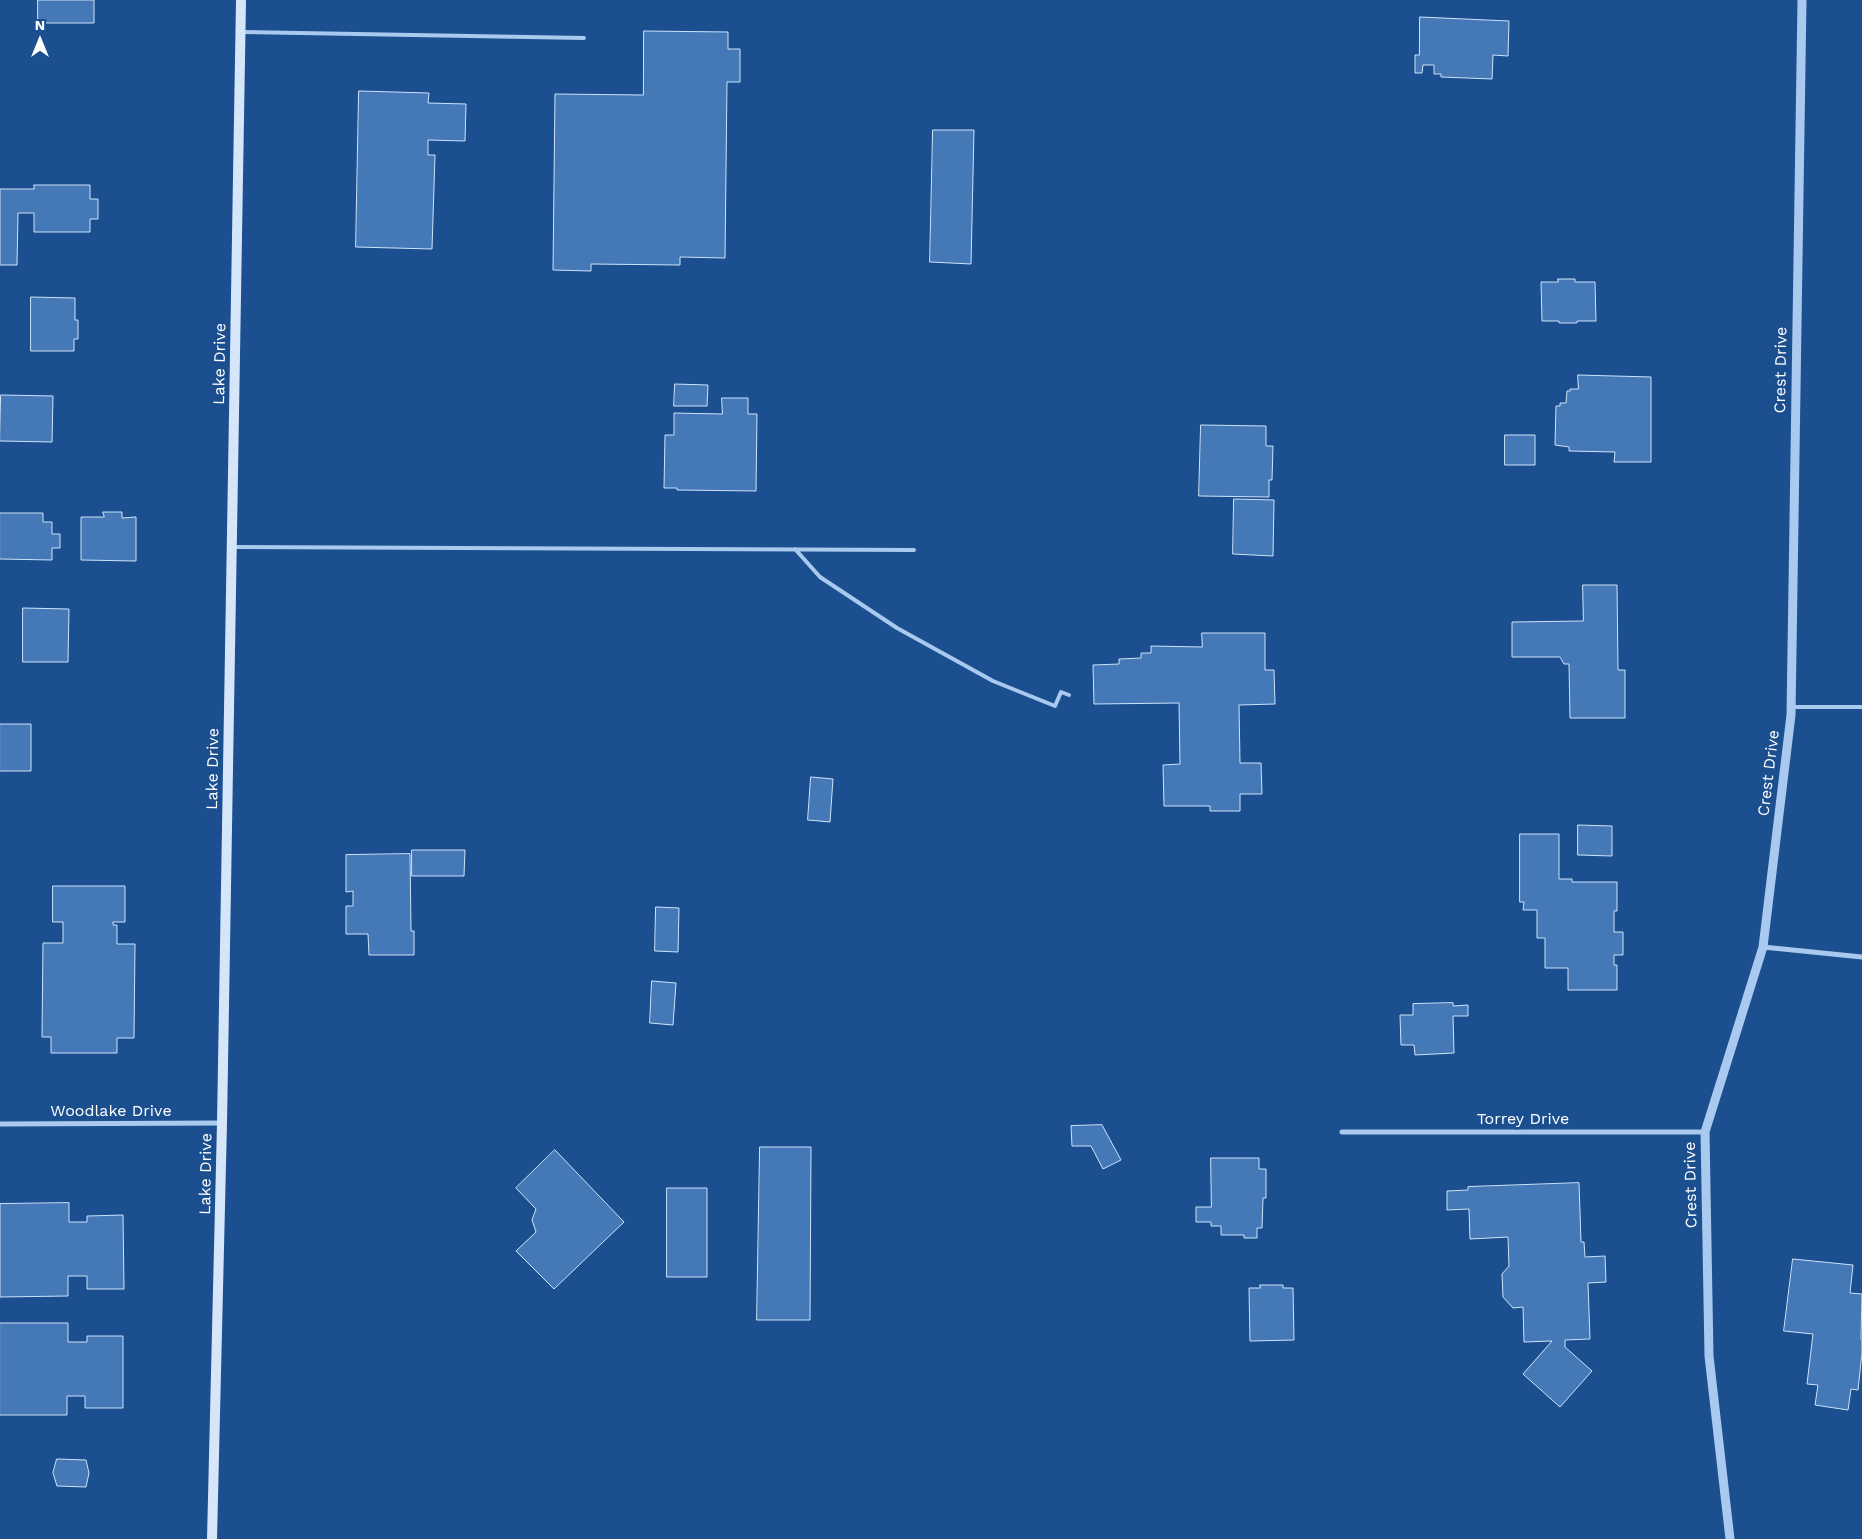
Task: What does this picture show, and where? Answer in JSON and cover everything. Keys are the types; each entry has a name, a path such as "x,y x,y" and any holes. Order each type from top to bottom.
{"main road":[{"name":"Lake Drive","path":"212,1539 222,1123 241,0"}],"street":[{"name":"Crest Drive","path":"1730,1539 1709,1356 1705,1132 1764,946 1790,707 1802,0"},
{"path":"1764,946 1862,957"},
{"name":"Woodlake Drive","path":"0,1124 222,1123"},
{"name":"Torrey Drive","path":"1342,1132 1705,1132"}],"lane":[{"path":"240,32 584,38"},
{"path":"232,546 914,550"},
{"path":"795,549 820,578 897,628 993,681 1055,706 1062,692 1069,695"},
{"path":"1790,707 1862,707"}],"building":[{"path":"38,0 94,0 94,23 38,23"},
{"path":"1420,17 1509,21 1508,56 1493,55 1492,79 1441,77 1441,74 1434,74 1434,65 1423,65 1422,73 1415,73 1415,55 1419,55"},
{"path":"644,31 728,32 728,49 740,49 740,82 727,82 725,258 680,257 680,265 591,264 591,271 553,270 555,94 643,95"},
{"path":"359,91 429,93 428,103 466,104 465,141 428,140 428,155 435,155 432,249 356,247"},
{"path":"933,130 974,130 971,264 930,262"},
{"path":"34,185 90,185 90,199 98,199 98,219 90,219 90,232 34,232 34,213 18,213 17,265 0,265 0,189 34,189"},
{"path":"1558,279 1575,279 1575,282 1595,282 1596,321 1559,323 1559,321 1542,321 1541,282 1558,282"},
{"path":"31,297 75,298 75,320 78,320 78,339 74,339 74,351 31,351"},
{"path":"1578,375 1651,377 1651,462 1614,462 1615,452 1569,451 1569,447 1555,445 1556,406 1560,406 1560,403 1566,403 1567,391 1578,389"},
{"path":"675,384 708,385 707,406 674,406"},
{"path":"1,395 53,396 52,442 0,441"},
{"path":"722,398 748,398 748,414 757,414 756,491 677,490 677,488 664,488 665,435 674,435 674,413 722,414"},
{"path":"1201,425 1266,426 1266,446 1273,446 1272,480 1269,480 1269,497 1199,496"},
{"path":"1505,435 1535,435 1535,465 1505,465"},
{"path":"1234,499 1274,500 1273,556 1233,554"},
{"path":"103,512 122,512 122,518 136,517 136,561 81,560 81,517 104,517"},
{"path":"0,513 43,513 43,522 52,522 52,534 60,534 60,548 52,548 52,560 0,559"},
{"path":"1583,585 1617,585 1618,670 1625,670 1625,718 1570,718 1569,664 1564,664 1560,657 1512,657 1512,622 1583,621"},
{"path":"23,608 69,609 68,662 23,662"},
{"path":"1202,633 1265,633 1265,670 1274,670 1275,704 1239,705 1240,763 1261,763 1262,794 1240,794 1240,811 1210,811 1210,806 1164,806 1163,765 1180,764 1179,703 1094,704 1093,665 1119,664 1119,659 1141,658 1141,653 1151,653 1151,646 1202,647"},
{"path":"0,724 31,724 31,771 0,771"},
{"path":"811,777 833,779 830,822 808,820"},
{"path":"1578,825 1612,826 1612,856 1578,855"},
{"path":"1520,834 1559,834 1559,879 1572,879 1572,882 1617,882 1617,911 1614,911 1614,932 1623,932 1623,955 1614,955 1614,965 1617,965 1617,990 1568,990 1568,968 1545,968 1545,938 1537,938 1537,910 1523,910 1524,902 1520,902"},
{"path":"412,850 465,850 464,876 412,876"},
{"path":"410,854 411,931 414,931 414,955 369,955 368,934 346,934 346,906 353,906 353,891 346,892 346,855"},
{"path":"53,886 125,886 125,922 113,922 113,925 117,925 117,944 135,944 134,1038 117,1038 117,1053 51,1053 51,1037 42,1037 43,943 63,943 63,922 53,922"},
{"path":"656,907 679,908 678,952 655,951"},
{"path":"652,981 676,983 673,1025 650,1023"},
{"path":"1453,1003 1453,1006 1468,1005 1468,1016 1453,1016 1454,1053 1415,1055 1414,1045 1401,1045 1400,1015 1413,1015 1413,1004"},
{"path":"1102,1125 1121,1160 1103,1169 1091,1146 1072,1146 1071,1126"},
{"path":"760,1147 811,1147 810,1320 757,1320"},
{"path":"555,1150 624,1222 554,1289 516,1251 536,1232 532,1220 536,1209 516,1188"},
{"path":"1211,1158 1259,1158 1259,1169 1266,1169 1266,1198 1263,1198 1262,1228 1257,1228 1257,1238 1244,1238 1244,1235 1221,1235 1221,1226 1211,1226 1211,1222 1196,1222 1196,1207 1211,1207"},
{"path":"1579,1183 1581,1242 1584,1242 1585,1257 1605,1256 1606,1282 1588,1283 1590,1339 1565,1340 1565,1347 1592,1371 1560,1407 1523,1374 1552,1341 1524,1342 1523,1307 1513,1308 1503,1297 1502,1274 1509,1266 1508,1237 1470,1239 1469,1209 1447,1210 1447,1191 1468,1190 1468,1187"},
{"path":"667,1188 707,1188 707,1277 667,1277"},
{"path":"69,1203 69,1222 87,1222 87,1216 123,1215 124,1289 87,1289 87,1276 68,1276 68,1296 0,1297 0,1204"},
{"path":"1793,1259 1853,1265 1850,1293 1862,1294 1862,1353 1858,1390 1851,1389 1848,1410 1815,1405 1818,1385 1807,1384 1813,1334 1784,1331"},
{"path":"1260,1285 1283,1285 1283,1288 1293,1288 1294,1340 1250,1341 1249,1288 1260,1288"},
{"path":"0,1323 68,1323 68,1342 87,1342 87,1336 123,1336 123,1408 85,1408 85,1396 67,1396 67,1415 0,1415"},
{"path":"57,1459 86,1460 89,1473 86,1487 57,1486 53,1473"}]}
